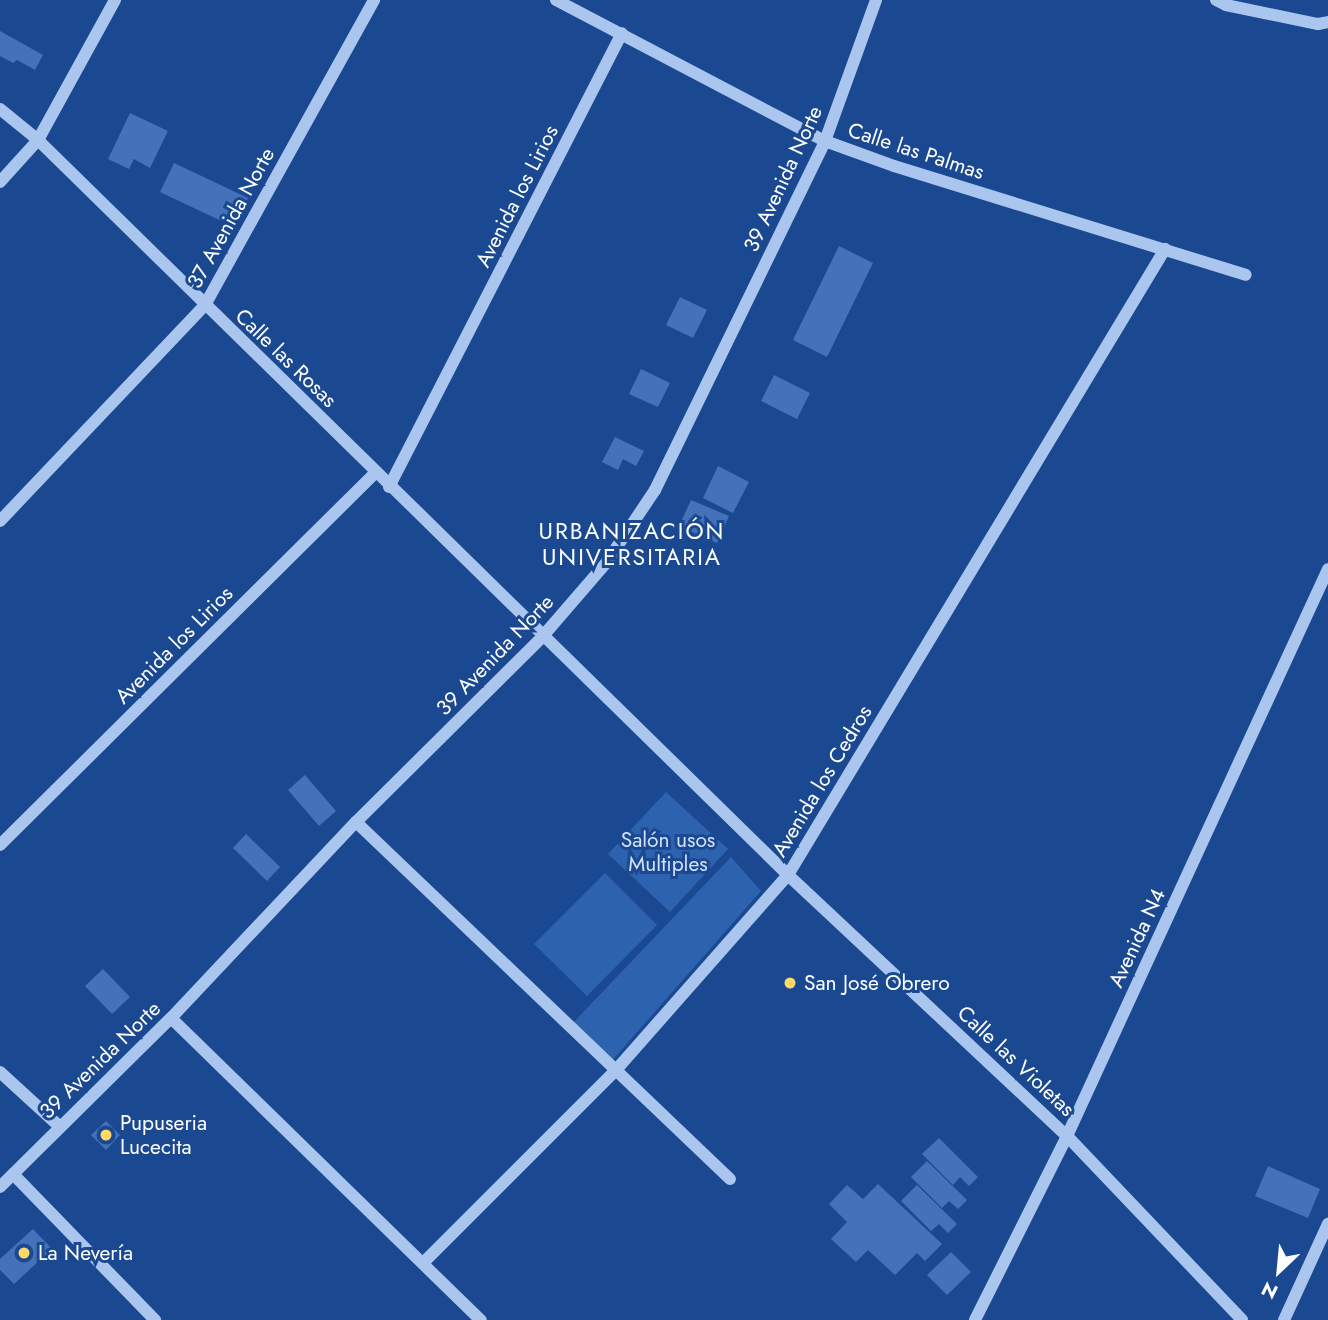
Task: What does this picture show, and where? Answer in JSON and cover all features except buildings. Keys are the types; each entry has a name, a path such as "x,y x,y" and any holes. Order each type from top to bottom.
{"street":[{"path":"0,182 38,140 114,0"},
{"name":"37 Avenida Norte","path":"0,521 205,305 374,0"},
{"name":"Calle las Palmas","path":"556,0 825,141 894,166 1246,275"},
{"name":"39 Avenida Norte","path":"0,1188 59,1126 171,1018 356,822 543,636 606,564 655,490 825,141 876,0"},
{"path":"1216,0 1226,5 1305,21 1328,22"},
{"name":"Avenida los Lirios","path":"390,487 622,33"},
{"name":"Calle las Rosas","path":"0,109 38,140 543,636"},
{"name":"Avenida los Cedros","path":"423,1263 616,1070 788,875 1165,249"},
{"name":"Avenida los Lirios","path":"0,845 375,473"},
{"name":"Avenida N4","path":"975,1320 1067,1136 1328,569"},
{"name":"Calle las Violetas","path":"543,636 788,875 1067,1136 1242,1320"},
{"path":"356,822 730,1179"},
{"path":"171,1018 481,1320"},
{"path":"0,1072 59,1126"},
{"path":"13,1174 155,1320"},
{"path":"1284,1320 1328,1224"}],"green space":[{"name":"Salón usos Multiples","path":"666,792 728,849 670,912 608,854"},
{"path":"731,857 761,891 610,1063 570,1026"},
{"path":"605,873 657,925 587,996 534,944"}],"place":[{"name":"San José Obrero","path":"790,983"},
{"name":"Pupuseria Lucecita","path":"106,1135"},
{"name":"La Nevería","path":"24,1253"}],"district":[{"name":"URBANIZACIÓN UNIVERSITARIA","path":"632,544"}]}
